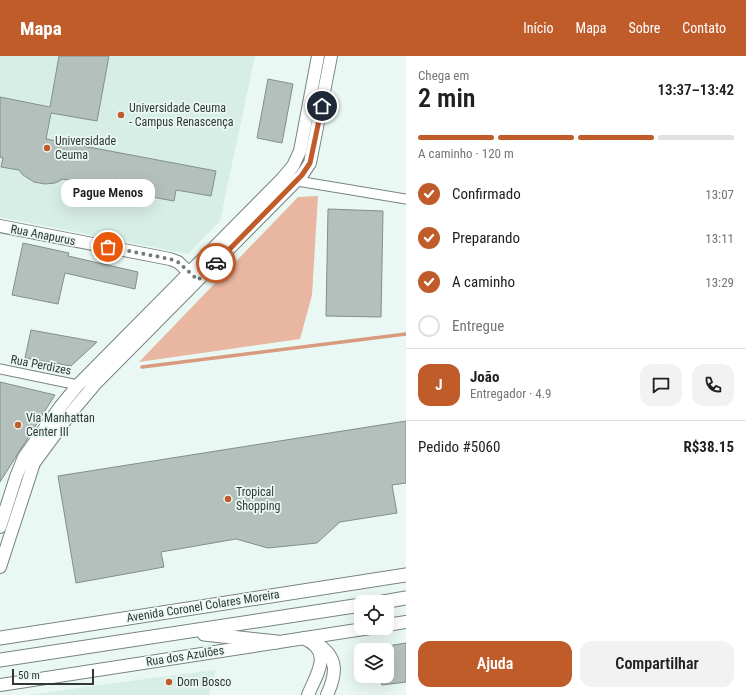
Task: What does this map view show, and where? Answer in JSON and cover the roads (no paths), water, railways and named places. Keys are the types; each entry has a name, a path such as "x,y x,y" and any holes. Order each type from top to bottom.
{"main road":[{"path":"0,528 34,463 70,414 96,383 282,179 295,162 300,151 318,56"},
{"path":"0,567 8,511 18,472 24,457 60,406 78,385 296,181 310,163 331,56"},
{"name":"Rua Anapurus","path":"0,226 170,259 178,262 193,276"},
{"name":"Avenida Coronel Colares Moreira","path":"0,638 406,575"},
{"path":"394,600 406,598"},
{"name":"Avenida Coronel Colares Moreira","path":"0,660 354,606"},
{"path":"394,624 406,622"},
{"name":"Rua dos Azulões","path":"0,685 277,642 307,640 354,631"},
{"path":"188,632 277,642"},
{"path":"307,640 319,650 322,658 320,667 308,695"},
{"path":"307,640 320,646 330,656 334,667 334,680 327,695"}],"street":[{"path":"282,179 406,198"},
{"name":"Rua Perdizes","path":"0,369 78,385"}],"waterway":[{"path":"142,367 406,334"}],"place":[{"name":"Universidade Ceuma - Campus Renascença","path":"121,115"},
{"name":"Universidade Ceuma","path":"47,148"},
{"name":"Pague Menos","path":"108,247"},
{"name":"Via Manhattan Center III","path":"18,425"},
{"name":"Tropical Shopping","path":"228,499"},
{"name":"Dom Bosco","path":"169,682"}]}
